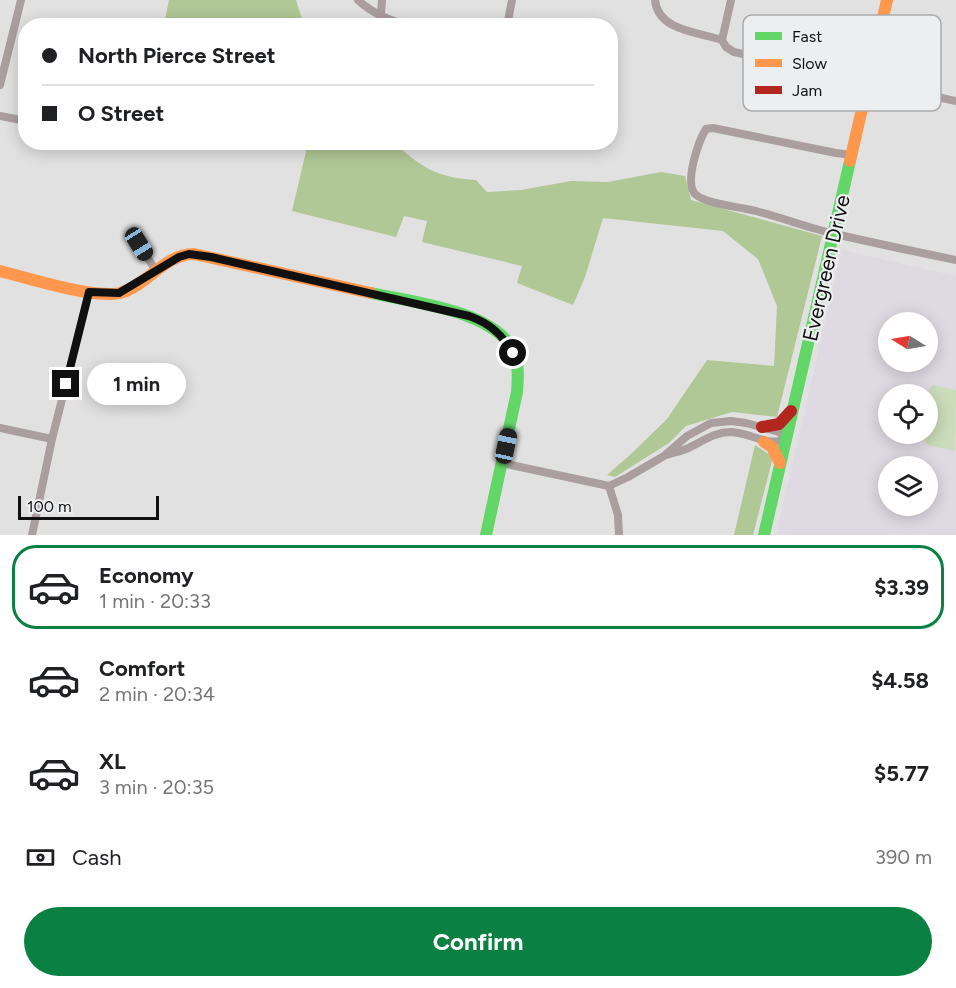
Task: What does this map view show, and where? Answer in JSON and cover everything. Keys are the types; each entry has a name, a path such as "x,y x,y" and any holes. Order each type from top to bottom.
{"street":[{"path":"0,85 21,0"},
{"path":"358,0 377,18"},
{"path":"380,18 382,0"},
{"path":"509,18 512,0"},
{"path":"655,0 660,16 670,24 722,40"},
{"path":"731,0 722,40 726,47 743,54"},
{"name":"Evergreen Drive","path":"884,15 887,0"},
{"path":"941,98 956,101"},
{"name":"Evergreen Drive","path":"764,535 862,111"},
{"path":"0,116 18,119"},
{"path":"852,155 713,128 706,129 699,143 692,174 692,188 695,194 706,200 756,211 834,234 956,261"},
{"path":"133,239 139,244 156,271"},
{"path":"0,271 89,292 119,293 184,255 211,257 442,309 486,323 507,342 514,354 519,373 517,392 486,535"},
{"path":"32,535 52,440 89,292"},
{"path":"762,427 779,423 794,407"},
{"path":"502,463 609,486 664,456 687,436 711,423 731,421 762,427 779,432 786,440 776,443 764,442"},
{"path":"0,428 52,440"},
{"path":"664,456 719,433 747,435 764,442 772,447 780,464"},
{"path":"609,486 618,515 619,535"}],"shaded area":[{"path":"842,250 956,276 956,535 776,535"}],"green space":[{"path":"169,0 296,0 302,18 165,18"},
{"path":"306,150 402,150 430,170 451,177 476,180 487,192 521,190 571,181 608,182 661,172 685,176 691,200 822,236 777,417 732,412 686,426 669,443 615,477 607,475 667,419 707,360 774,366 777,306 758,259 723,231 603,218 585,277 573,305 517,283 522,266 422,242 427,221 404,216 396,237 292,211"},
{"path":"938,386 956,390 955,451 928,445 938,444"},
{"path":"755,445 773,457 753,535 734,535"}],"traffic: fast":[{"path":"764,535 850,161"},
{"path":"371,293 430,305 473,318 492,328 506,340 515,355 518,369 517,392 486,535"}],"traffic: slow":[{"path":"884,15 887,0"},
{"path":"850,161 861,111"},
{"path":"0,271 61,287 109,294 130,289 174,259 194,254 371,293"},
{"path":"764,442 772,447 780,463"}],"traffic: jam":[{"path":"762,427 779,424 791,411"}],"route":[{"path":"66,384 89,292 119,293 179,257 189,254 211,257 469,316 493,327 507,342 513,353"}]}
